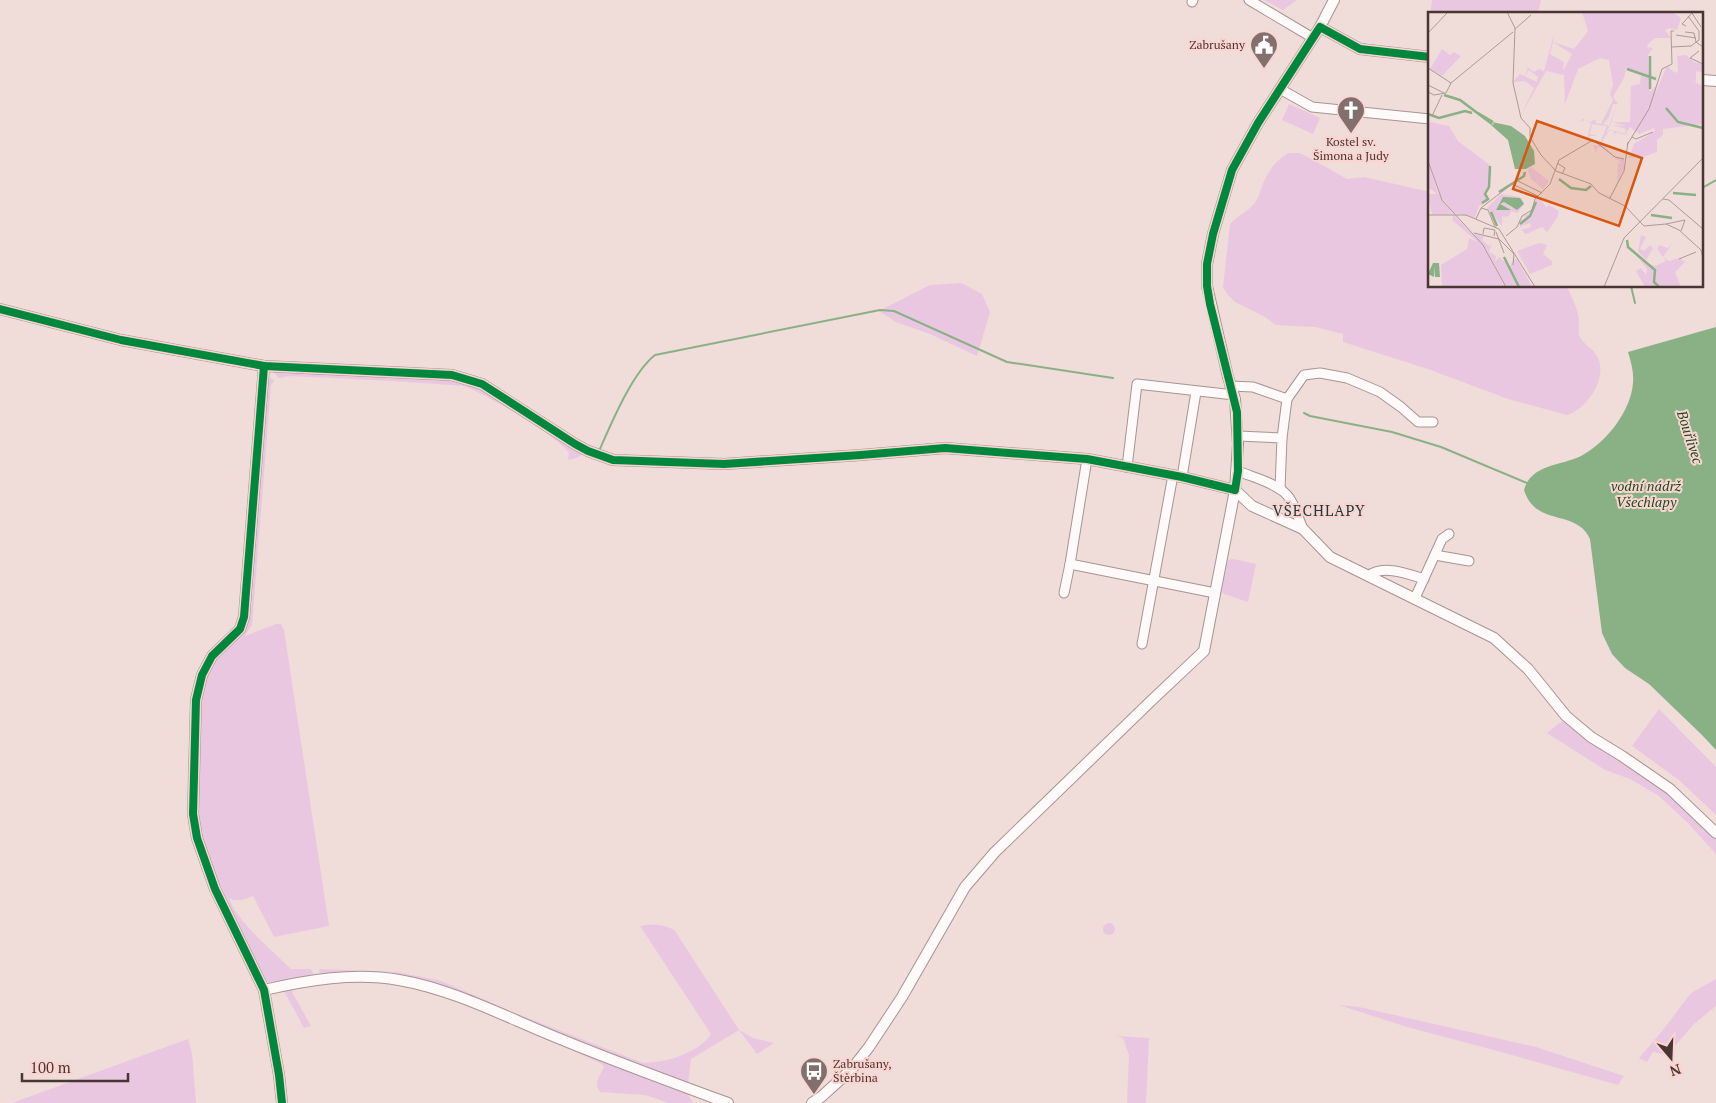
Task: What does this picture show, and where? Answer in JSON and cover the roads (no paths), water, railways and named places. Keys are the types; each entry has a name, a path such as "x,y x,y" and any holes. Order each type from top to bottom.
{"street":[{"path":"1249,0 1313,38"},
{"path":"812,1103 851,1070 869,1047 898,1003 965,887 995,852 1204,651 1238,471 1237,412 1206,286 1207,264 1213,234 1232,170 1258,123 1320,27 1334,0"},
{"path":"1320,27 1360,49 1428,57"},
{"path":"1280,89 1312,106 1428,119"},
{"path":"0,309 121,340 264,366 452,375 482,384 575,444 613,460 724,464 945,448 1087,459 1178,476 1235,490 1252,506 1303,529"},
{"path":"264,366 244,617 240,629 212,656 202,675 198,690 196,700 193,814 197,838 215,889 264,990 282,1103"},
{"path":"1280,489 1282,438 1288,399 1304,375 1320,373 1347,378 1380,392 1402,407 1418,422 1433,422"},
{"path":"1127,466 1137,384 1196,392 1232,391 1252,387 1288,399"},
{"path":"1142,644 1196,392"},
{"path":"1238,436 1282,438"},
{"path":"1064,593 1087,459"},
{"path":"1238,471 1280,489 1286,494 1303,529 1330,557 1494,638 1528,669 1566,716 1591,737 1670,789 1716,834"},
{"path":"1416,598 1442,540 1449,534"},
{"path":"1435,555 1469,561"},
{"path":"1070,564 1216,593"},
{"path":"1368,576 1374,572 1390,571 1408,573 1424,579"},
{"path":"264,990 302,981 352,976 398,980 426,986 587,1050 728,1103"}],"water":[{"name":"vodní nádrž Všechlapy","path":"1716,327 1716,750 1649,684 1625,668 1612,654 1602,633 1590,539 1584,530 1575,524 1537,509 1530,502 1524,490 1528,481 1540,470 1581,456 1599,443 1616,425 1628,404 1633,383 1628,352"}],"waterway":[{"name":"Bouřlivec","path":"1704,187 1716,180"},
{"name":"Bouřlivec","path":"1631,288 1635,303"},
{"path":"599,451 630,386 646,363 655,355 880,310 894,311 1007,362 1113,378"},
{"path":"1304,413 1310,416 1392,432 1441,447 1527,483"}],"place":[{"name":"Zabrušany","path":"1264,69"},
{"name":"Kostel sv. Šimona a Judy","path":"1351,134"},
{"name":"Zabrušany, Štěrbina","path":"814,1095"}],"district":[{"name":"VŠECHLAPY","path":"1319,511"}]}
